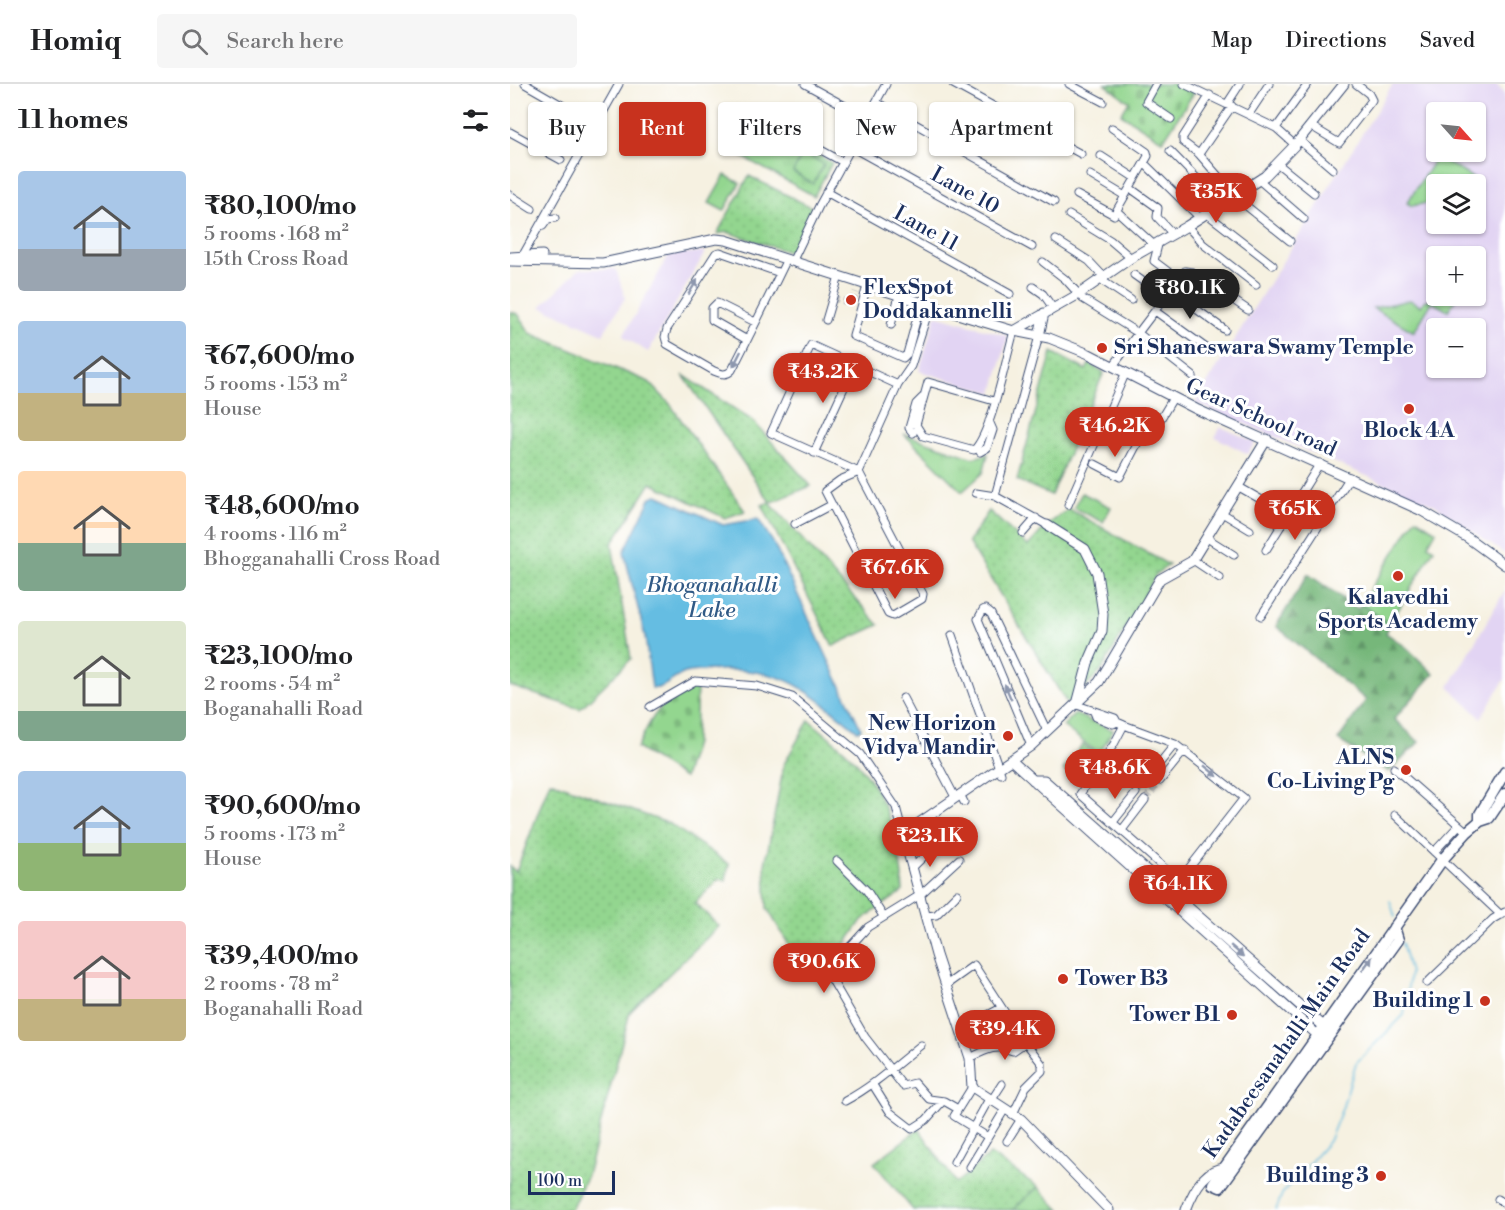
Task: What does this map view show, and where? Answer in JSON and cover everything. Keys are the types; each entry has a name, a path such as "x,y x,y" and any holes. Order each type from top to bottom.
{"main road":[{"path":"1505,772 1480,814 1480,821 1489,818 1505,794"},
{"name":"Kadabeesanahalli Main Road","path":"1394,927 1398,940 1323,1034 1224,1168 1216,1186 1323,1034 1438,856 1463,828 1480,821"}],"street":[{"path":"525,84 556,102"},
{"path":"517,257 619,84"},
{"path":"805,84 838,102"},
{"path":"876,102 886,84"},
{"path":"953,84 1081,154"},
{"path":"1070,84 1103,102"},
{"path":"1156,84 1146,102 1171,119"},
{"path":"1184,84 1276,128 1333,169"},
{"path":"1202,92 1207,84"},
{"path":"1199,154 1240,84"},
{"path":"1249,114 1269,84"},
{"path":"1276,128 1308,84"},
{"path":"994,401 928,382 916,425 923,436 974,450 980,444 989,421 1014,331 1079,294 1156,242 1187,226 1233,194 1259,180 1278,164 1344,84"},
{"path":"1311,126 1339,142 1372,100 1369,94 1356,84"},
{"path":"1210,95 1182,139 1199,154 1233,194 1290,241"},
{"path":"917,125 1054,202"},
{"path":"1077,195 1111,215 1118,212 1148,156 1147,152 1112,128"},
{"path":"510,132 561,160"},
{"path":"823,151 843,162"},
{"path":"1170,151 1221,203"},
{"path":"780,273 720,252 712,256 665,337 667,344 721,374 732,370 780,273 790,260 846,156"},
{"name":"Lane 10","path":"867,156 1032,247"},
{"path":"1101,156 1135,178"},
{"path":"1144,163 1203,215 1273,265"},
{"path":"1278,164 1314,193"},
{"path":"1090,175 1125,196"},
{"path":"1259,180 1304,219"},
{"path":"1130,188 1158,208 1157,217 1173,234"},
{"name":"Lane 11","path":"826,192 1010,294"},
{"path":"510,195 532,209"},
{"path":"1118,212 1156,242"},
{"path":"1069,215 1110,240 1131,258"},
{"path":"517,257 546,221 555,218"},
{"path":"1187,226 1203,244 1256,285"},
{"name":"Gear School road","path":"517,257 603,262 716,239 736,243 839,276 860,287 1039,336 1113,366 1173,398 1350,477 1443,522 1505,565"},
{"path":"1056,240 1089,261 1103,279 1131,300"},
{"path":"1156,242 1154,261 1178,279"},
{"path":"731,256 736,243"},
{"name":"Gear School road","path":"517,257 567,257 577,261"},
{"path":"1043,262 1083,299 1138,333 1192,376"},
{"path":"1113,366 1185,271 1192,272 1248,310"},
{"path":"1134,275 1225,330"},
{"path":"826,320 839,276"},
{"path":"860,287 853,336 903,358 907,354 925,304"},
{"path":"1033,287 1044,294 1053,308"},
{"path":"891,325 899,296"},
{"path":"747,340 714,322 710,315 712,308 717,303 724,304 755,322"},
{"path":"898,385 811,345 791,377 771,433 859,472 908,561 923,594 922,599 893,616 888,614 831,505 825,489 859,472 898,385 911,366 925,304"},
{"path":"1155,311 1209,350"},
{"path":"995,496 1044,314"},
{"path":"814,453 854,366"},
{"path":"1068,505 1126,372"},
{"path":"913,433 909,428 916,404 924,396"},
{"path":"1095,464 1120,477 1143,430 1151,435 1173,398"},
{"path":"980,452 987,448 993,430 989,421"},
{"path":"903,834 1000,771 1077,705 1104,675 1160,579 1193,560 1267,439"},
{"path":"1266,549 1320,464"},
{"path":"840,465 840,480"},
{"path":"1261,616 1350,477"},
{"path":"1239,487 1267,503"},
{"path":"976,493 995,496 1085,549 1097,573 1103,614 1102,631 1088,663 1077,705"},
{"path":"795,524 831,505"},
{"path":"1222,513 1250,530"},
{"path":"1023,533 1035,518"},
{"path":"1207,537 1234,555"},
{"path":"1193,560 1220,578"},
{"path":"1031,746 978,619 982,610 985,609 990,614 1047,731"},
{"path":"952,635 1000,771"},
{"path":"650,707 695,681 758,686 792,697 860,754 896,807 925,916 970,1058 972,1087 954,1116 988,1137"},
{"path":"903,698 956,800"},
{"path":"1077,705 1113,724 1121,724 1175,744 1244,798 1179,881 1080,791 1114,744 1121,724"},
{"path":"1151,774 1175,744"},
{"path":"1160,781 1185,750"},
{"path":"1011,760 1207,938 1323,1034"},
{"path":"1394,768 1463,828"},
{"path":"1033,780 1044,780 1214,931 1323,1034"},
{"path":"1113,822 1136,793"},
{"path":"1122,830 1145,800"},
{"path":"1395,815 1503,913 1427,983"},
{"path":"912,868 950,831"},
{"path":"958,1109 943,1101 929,1099 915,1083 903,1086 860,1030 832,980 853,942 884,916 920,895 959,859"},
{"path":"837,861 867,891 884,916"},
{"path":"925,916 936,915 957,894"},
{"path":"1207,938 1214,931"},
{"path":"946,985 974,965 1043,1069 1026,1087 1013,1114 1007,1141"},
{"path":"961,1029 1001,1008"},
{"path":"970,1058 990,1048 1005,1047 1013,1051 1026,1042"},
{"path":"844,1101 873,1085 878,1077 921,1045"},
{"path":"954,1162 990,1100 1002,1084"},
{"path":"873,1085 890,1112 912,1129 926,1120 943,1101"},
{"path":"972,1087 1013,1114 1109,1210"},
{"path":"970,1167 988,1137 1013,1114"},
{"path":"1186,1210 1201,1182 1216,1169 1224,1168"},
{"path":"1498,1199 1505,1204"}],"shaded area":[{"path":"1393,84 1496,84 1505,93 1505,554 1435,505 1195,403"},
{"path":"706,251 648,352 623,336 669,255"},
{"path":"579,269 616,269 625,298 603,334 541,307"},
{"path":"936,315 1008,336 993,393 919,371"},
{"path":"1221,427 1255,442 1248,454 1215,437"},
{"path":"1505,590 1505,679 1481,718 1449,687"}],"green space":[{"path":"1105,84 1180,84 1195,91 1163,141 1121,114 1129,102"},
{"path":"741,156 819,156 832,163 814,196"},
{"path":"801,156 809,156 824,164 813,184 793,172"},
{"path":"1433,162 1447,162 1466,174 1426,174 1426,203 1412,206 1407,203"},
{"path":"725,175 740,183 724,211 709,203"},
{"path":"749,176 813,208 792,253 727,232 717,234"},
{"path":"1410,300 1421,306 1426,301 1426,306 1430,306 1414,332 1373,308"},
{"path":"1439,306 1451,306 1448,311"},
{"path":"510,312 518,314 530,333 649,382 670,404 745,511 725,518 651,483 612,544 631,659 580,709 510,686"},
{"path":"1052,352 1086,370 1089,364 1104,372 1051,495 1017,480"},
{"path":"683,375 753,421 811,486 770,503 879,625 833,646 762,505 770,502"},
{"path":"904,434 973,458 988,454 983,473 962,492"},
{"path":"1082,493 1111,507 1103,522 1074,508"},
{"path":"1069,509 1169,565 1157,573 1101,671 1068,705 968,542 989,511 1028,546 1047,525"},
{"name":"Kalavedhi Sports Academy","path":"1416,518 1436,531 1428,545 1434,549 1390,624 1361,604"},
{"path":"1308,574 1358,609 1361,604 1390,624 1386,633 1406,647 1434,674 1394,719 1419,742 1389,772 1338,740 1366,700 1276,626"},
{"path":"697,687 695,743 684,778 637,748 659,710 674,697"},
{"path":"1075,714 1113,730 1099,754 1063,726"},
{"path":"809,720 853,758 877,792 896,840 902,874 903,891 862,920 829,968 793,952 767,908 765,865 784,764"},
{"path":"1083,744 1098,756 1078,782 1063,770"},
{"path":"550,781 670,824 729,864 726,880 719,879 695,903 719,926 630,1012 587,1175 571,1210 510,1210 510,866 516,872"},
{"path":"919,1129 956,1183 990,1154 1038,1187 1013,1210 913,1210 874,1163"},
{"path":"1038,1187 1060,1210 1013,1210"}],"water":[{"name":"Bhoganahalli Lake","path":"657,495 723,525 758,519 773,542 861,729 858,731 819,700 794,684 756,672 715,670 689,672 661,687 652,688 645,636 624,552 651,497"}],"waterway":[{"path":"1390,901 1395,917"},
{"path":"1276,1210 1282,1194 1329,1141 1342,1109 1356,1063 1404,1015 1410,973 1402,943"}],"tunnel":[{"path":"832,298 852,303 856,292"},
{"path":"1136,793 1151,774"},
{"path":"1145,800 1160,781"}],"place":[{"name":"FlexSpot Doddakannelli","path":"851,300"},
{"name":"Sri Shaneswara Swamy Temple","path":"1102,348"},
{"name":"Block 4A","path":"1409,409"},
{"name":"Kalavedhi Sports Academy","path":"1398,576"},
{"name":"New Horizon Vidya Mandir","path":"1008,736"},
{"name":"ALNS Co-Living Pg","path":"1406,770"},
{"name":"Tower B3","path":"1063,979"},
{"name":"Building 1","path":"1485,1001"},
{"name":"Tower B1","path":"1232,1015"},
{"name":"Building 3","path":"1381,1176"}]}
